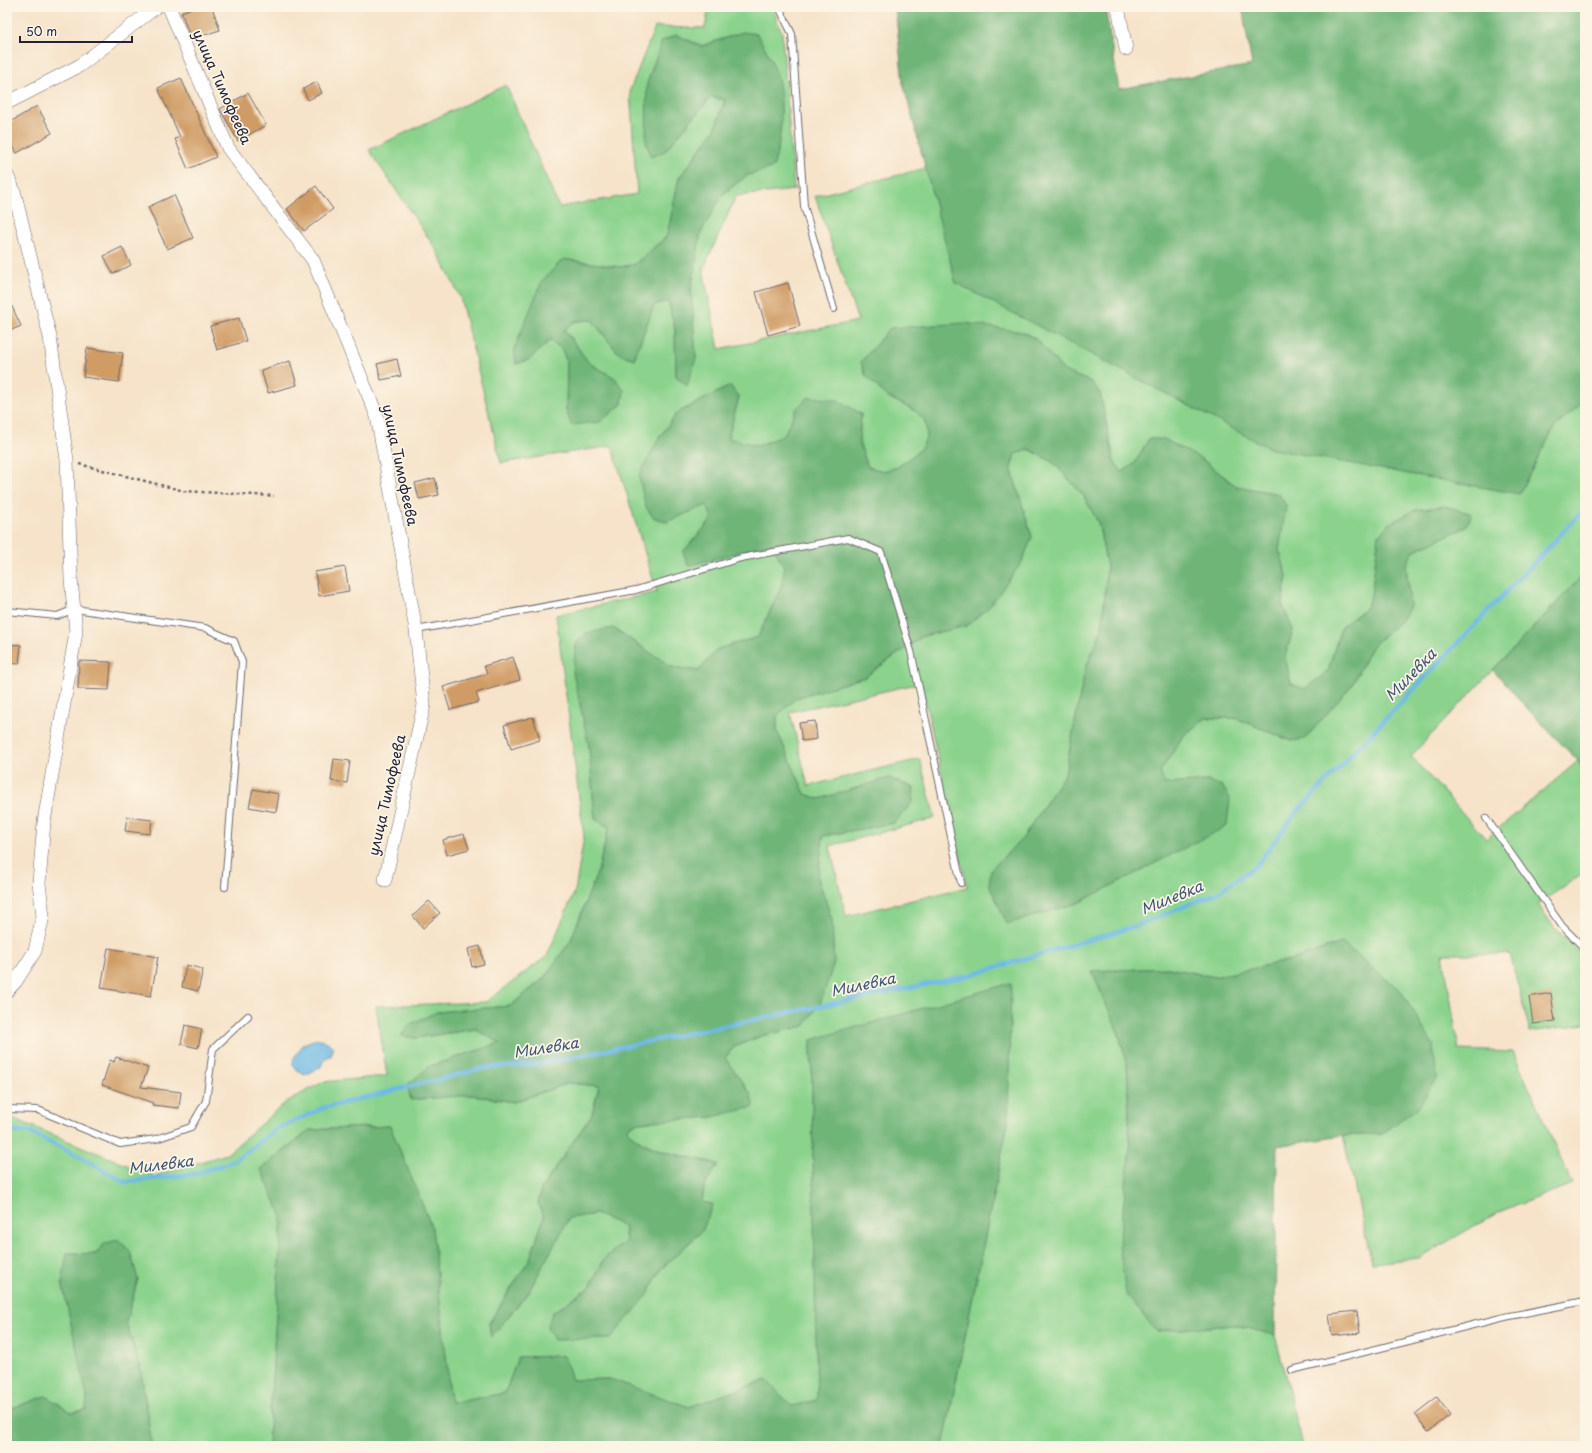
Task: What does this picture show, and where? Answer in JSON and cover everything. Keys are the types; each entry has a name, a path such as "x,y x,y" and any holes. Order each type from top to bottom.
{"street":[{"path":"7,103 79,66 156,7"},
{"name":"улица Тимофеева","path":"169,7 228,148 313,260 377,416 416,630 424,705 385,880"},
{"path":"1118,7 1126,49"},
{"path":"7,175 14,191 50,337 67,460 71,579 76,632 44,822 39,883 43,916 35,951 16,981 7,991"}],"lane":[{"path":"779,7 792,34 804,206 834,309"},
{"path":"416,630 636,590 741,558 848,538 881,552 911,651 961,883"},
{"path":"7,611 57,616 75,609 205,628 234,641 242,662 225,887"},
{"path":"1486,818 1562,926 1585,949"},
{"path":"7,1109 38,1110 120,1144 156,1139 191,1127 206,1101 212,1049 248,1016"},
{"path":"1292,1370 1505,1317 1585,1301"}],"path":[{"path":"67,460 184,491 274,496"}],"green space":[{"path":"709,7 772,7 782,33 794,190 736,196 703,270 719,349 858,321 815,196 926,168 956,283 1519,494 1554,427 1585,400 1585,573 1411,756 1486,839 1578,761 1585,771 1585,872 1538,904 1553,926 1585,957 1585,1024 1530,1032 1510,954 1443,954 1459,1050 1513,1052 1572,1184 1497,1213 1419,1258 1372,1263 1343,1136 1383,1134 1341,943 1291,960 1215,977 1169,968 1092,971 1118,1032 1127,1062 1130,1147 1156,1331 1235,1325 1275,1335 1303,1446 943,1446 1008,1122 811,1040 818,1400 792,1406 766,1380 689,1407 610,1379 572,1380 563,1356 518,1357 505,1393 451,1403 432,1228 390,1126 310,1130 261,1169 282,1216 268,1446 152,1446 140,1365 125,1322 138,1279 105,1243 96,1254 68,1253 87,1396 86,1410 71,1412 46,1396 7,1410 7,1116 154,1176 227,1154 286,1102 323,1082 387,1076 376,1006 486,1002 547,956 575,891 584,837 556,615 657,592 612,446 501,463 460,297 437,251 369,150 506,85 559,207 637,194 630,90 655,27 705,28","holes":["743,32 773,167 746,176 723,194 701,232 691,289 696,358 687,385 676,376 675,329 668,301 654,305 634,359 619,354 592,320 576,321 564,329 589,363 615,378 566,410 567,363 562,349 550,340 563,259 620,267 635,264 667,236 679,178 715,129 725,100 711,97 665,151 676,35 702,46","890,328 1036,339 1064,371 1091,382 1100,393 1114,461 1122,473 1134,464 1149,439 1203,460 1236,486 1279,494 1286,506 1279,550 1287,576 1282,604 1293,630 1285,657 1291,684 1305,689 1328,671 1341,627 1365,609 1371,596 1379,534 1466,527 1413,551 1406,565 1410,606 1403,619 1371,647 1352,685 1291,741 1236,718 1206,718 1183,736 1160,772 1165,785 1208,781 991,869 1023,838 1065,774 1085,670 1102,628 1107,567 1098,522 1083,495 1054,463 1029,449 1014,454 1011,468 1032,537 966,626 923,636 865,677 796,698 777,716 777,731 805,794 819,799 833,796 894,823 823,836 818,878 832,920 804,1026 761,1036 734,1047 725,1058 750,1093 712,1117 638,1122 626,1129 636,1138 657,1149 718,1164 704,1187 702,1202 713,1205 702,1231 660,1270 647,1296 552,1313 590,1287 604,1259 626,1241 624,1226 596,1214 569,1218 528,1293 491,1337 489,1323 530,1259 544,1217 538,1204 541,1189 592,1114 599,1086 569,1083 514,1102 471,1095 411,1099 430,1066 500,1043 475,1029 416,1038 402,1036 437,1012 510,1006 543,979 570,942 598,871 609,827 595,819 589,747 613,628 672,667 700,671 718,649 758,637 783,583 784,568 772,543 683,552 712,519 707,504 666,522 653,517 645,505 659,438 677,413 730,386 739,397 728,438 758,446 784,435 797,408 861,414 859,442 868,467 883,471 898,467 922,449 927,436 925,421 915,411 888,397 866,376 861,362","921,683 967,887 846,916 830,846 935,818 920,759 808,786 790,712"]},
{"path":"895,7 1105,7 1119,89 1252,65 1242,7 1585,7 1585,400 1554,428 1519,494 1271,449 956,283 903,83"},
{"path":"743,32 757,34 775,69 778,79 781,104 779,145 773,167 746,176 723,194 701,232 691,289 696,358 687,386 676,376 675,329 668,301 654,305 634,359 619,354 592,320 576,321 564,330 589,363 615,378 624,390 622,404 600,422 571,425 566,410 567,363 562,349 550,340 529,360 516,364 514,349 542,281 563,259 620,267 635,264 667,236 679,178 715,129 725,100 711,97 665,151 651,157 646,142 647,83 662,41 676,35 702,46"},
{"path":"965,323 1023,332 1036,339 1064,371 1091,382 1100,393 1114,461 1122,472 1134,464 1149,439 1164,439 1203,460 1236,486 1279,494 1286,506 1279,550 1287,576 1282,604 1293,630 1285,657 1291,684 1305,689 1328,671 1341,627 1365,609 1371,596 1379,534 1389,524 1415,510 1445,506 1472,514 1466,527 1413,551 1406,565 1410,606 1403,619 1371,647 1352,685 1305,739 1291,741 1236,718 1206,718 1183,736 1160,772 1165,784 1208,781 1222,786 1230,798 1227,826 1078,903 1007,924 989,884 991,869 1023,838 1065,774 1085,670 1102,628 1107,567 1098,522 1083,495 1054,463 1029,449 1015,454 1011,468 1032,537 1022,562 989,607 966,626 923,636 865,677 796,698 777,716 777,731 805,794 819,799 889,778 914,788 913,802 894,823 823,836 818,878 832,920 834,963 820,1004 804,1026 761,1036 734,1047 725,1058 750,1093 754,1107 712,1117 638,1122 626,1129 645,1144 656,1149 718,1164 704,1187 702,1202 713,1204 702,1231 660,1270 647,1296 610,1339 554,1340 547,1327 552,1313 590,1287 604,1259 626,1241 624,1226 596,1214 569,1218 528,1293 491,1337 489,1323 530,1259 544,1217 538,1204 541,1189 592,1114 599,1086 569,1083 514,1102 471,1095 411,1100 407,1085 430,1066 500,1043 475,1029 416,1038 401,1036 410,1024 437,1012 510,1006 543,979 570,942 598,871 609,827 595,819 589,747 573,672 576,643 586,633 613,628 672,667 699,671 717,649 758,637 783,583 784,568 772,543 688,566 683,552 712,519 707,505 666,522 653,517 645,505 639,476 659,438 677,413 730,386 739,397 728,438 758,446 784,435 797,408 808,397 838,400 861,414 859,442 868,467 883,471 898,467 921,449 927,436 925,421 915,411 888,397 866,376 861,362 890,328"},
{"path":"1585,573 1585,771 1578,761 1535,717 1493,670"},
{"path":"1342,943 1401,991 1433,1045 1437,1079 1417,1108 1382,1134 1343,1136 1277,1146 1275,1335 1235,1325 1156,1331 1126,1294 1119,1245 1130,1147 1127,1062 1118,1032 1092,971 1169,968 1215,977 1291,960"},
{"path":"1011,983 1008,1122 943,1446 268,1446 282,1217 261,1169 310,1130 390,1126 432,1228 451,1403 505,1393 518,1357 564,1356 572,1380 610,1379 689,1407 766,1380 792,1406 817,1400 811,1040"},
{"path":"119,1240 130,1251 138,1279 126,1322 140,1365 152,1446 12,1446 13,1436 8,1420 7,1410 46,1396 71,1412 86,1410 87,1396 62,1283 67,1253 96,1254 105,1243"},
{"path":"7,1420 15,1437 12,1446 7,1446"}],"water":[{"path":"316,1039 327,1042 333,1046 331,1056 325,1058 320,1068 304,1075 293,1066 294,1059 303,1044"}],"building":[{"path":"195,7 212,7 220,30 191,39 181,12"},
{"path":"181,78 216,157 188,169 175,139 180,137 158,88"},
{"path":"317,82 322,93 308,100 303,89"},
{"path":"248,93 266,125 238,141 220,109"},
{"path":"37,106 52,133 17,153 7,136 7,124"},
{"path":"316,186 333,209 304,231 287,209"},
{"path":"174,195 193,238 167,249 148,207"},
{"path":"122,247 131,265 113,274 104,256"},
{"path":"788,283 800,326 768,335 756,292"},
{"path":"7,296 21,326 7,332"},
{"path":"239,318 246,341 217,350 210,326"},
{"path":"87,348 123,353 119,382 83,377"},
{"path":"397,359 401,376 381,380 377,364"},
{"path":"290,361 297,385 268,393 261,370"},
{"path":"435,478 439,495 419,499 415,483"},
{"path":"345,567 349,591 319,596 315,572"},
{"path":"7,644 21,645 19,664 7,663"},
{"path":"513,657 520,680 476,693 479,702 450,710 443,687 487,674 484,666"},
{"path":"79,661 111,662 109,690 78,689"},
{"path":"533,717 540,740 511,749 504,725"},
{"path":"815,721 817,739 802,741 799,723"},
{"path":"334,759 350,761 347,783 331,781"},
{"path":"253,789 279,794 276,812 249,807"},
{"path":"127,817 152,820 150,834 125,831"},
{"path":"464,834 469,849 447,855 443,840"},
{"path":"429,901 440,913 423,928 413,916"},
{"path":"480,946 484,964 472,967 468,949"},
{"path":"108,948 158,957 151,996 101,988"},
{"path":"186,965 203,969 198,991 182,987"},
{"path":"1551,993 1555,1021 1533,1024 1529,997"},
{"path":"185,1025 202,1029 198,1048 181,1044"},
{"path":"116,1057 148,1068 141,1087 181,1092 179,1108 152,1105 153,1103 102,1085 110,1060 114,1062"},
{"path":"1357,1311 1360,1333 1332,1336 1329,1314"},
{"path":"1437,1397 1450,1415 1428,1432 1415,1414"}],"waterway":[{"name":"Милевка","path":"7,1133 27,1131 82,1158 125,1182 195,1174 234,1161 277,1129 323,1108 484,1068 539,1064 967,976 1136,926 1217,893 1256,866 1296,813 1585,509"}]}
